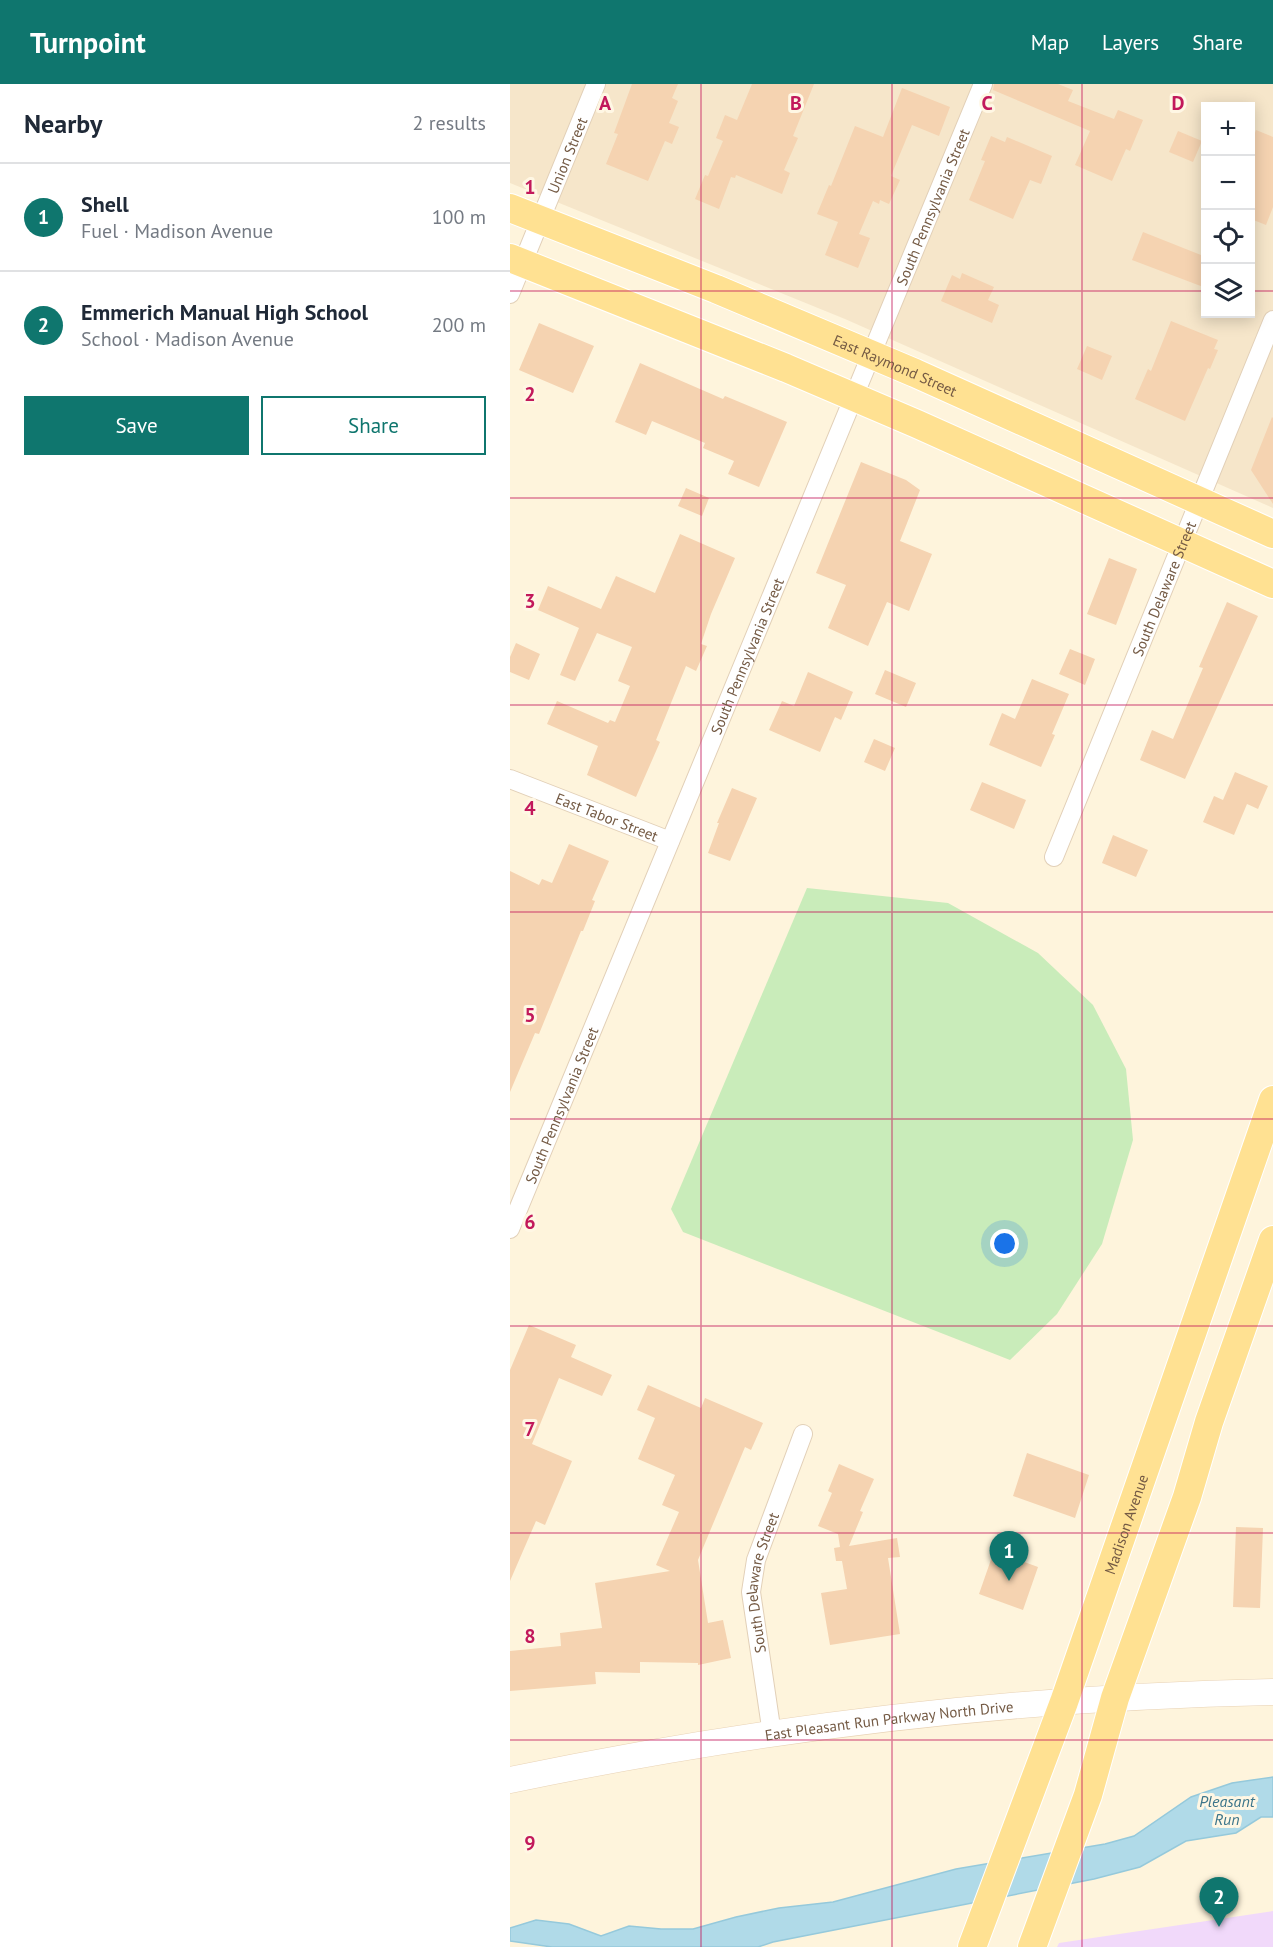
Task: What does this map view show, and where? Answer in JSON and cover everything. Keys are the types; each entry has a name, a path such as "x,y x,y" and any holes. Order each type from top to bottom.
{"main road":[{"name":"East Raymond Street","path":"510,208 716,289 871,355 1273,534"},
{"path":"516,261 853,397 1273,584"},
{"name":"Madison Avenue","path":"972,1947 1064,1702 1273,1100"},
{"path":"1033,1945 1088,1795 1115,1698 1187,1497 1209,1422 1273,1240"}],"street":[{"name":"Union Street","path":"510,294 516,261 540,220 596,84"},
{"name":"South Pennsylvania Street","path":"510,1229 982,84"},
{"name":"South Delaware Street","path":"1054,857 1273,320"},
{"name":"East Tabor Street","path":"510,778 670,841"},
{"name":"South Delaware Street","path":"772,1734 751,1592 756,1560 803,1434"},
{"name":"East Pleasant Run Parkway North Drive","path":"510,1780 772,1734 934,1714 1115,1698 1194,1693 1273,1692"}],"shaded area":[{"path":"510,84 1273,84 1273,508 845,319 510,183"},
{"path":"1273,1911 1273,1947 1057,1947 1059,1943"}],"green space":[{"path":"807,888 948,903 1038,953 1093,1005 1126,1069 1133,1140 1102,1244 1057,1314 1010,1360 683,1232 671,1209"}],"water":[{"name":"Pleasant Run","path":"1273,1777 1273,1817 1261,1817 1236,1833 1186,1841 1140,1867 1094,1879 773,1942 758,1947 552,1947 510,1941 510,1928 536,1920 569,1924 601,1936 629,1926 693,1929 779,1908 833,1902 956,1869 1105,1844 1134,1836 1191,1797 1232,1783"}],"building":[{"path":"632,84 678,84 672,98 678,101 669,123 679,127 672,144 665,141 648,181 606,164 618,134 614,133"},
{"path":"752,84 814,84 793,136 798,138 784,170 790,173 782,194 736,175 735,178 731,177 719,209 695,199 723,141 716,138 725,115 737,120"},
{"path":"994,84 1058,84 1073,90 1068,101 1114,119 1118,110 1143,120 1130,151 1126,149 1112,181 1075,165 1090,131 993,90"},
{"path":"902,88 950,107 939,136 912,125 891,176 900,180 889,204 880,200 879,204 873,201 859,234 870,238 858,268 825,255 838,222 817,214 855,126 883,137"},
{"path":"1256,130 1273,137 1273,207 1266,225 1255,221"},
{"path":"1178,131 1201,141 1193,162 1169,152"},
{"path":"991,136 1005,142 1007,137 1052,156 1041,184 1030,180 1013,219 969,200 985,161 981,160"},
{"path":"1143,232 1201,255 1201,286 1132,260"},
{"path":"962,273 994,287 988,300 999,305 992,323 941,301 952,275 960,279"},
{"path":"1171,321 1218,340 1214,349 1218,350 1185,421 1135,399 1148,369 1151,371"},
{"path":"539,323 594,346 573,393 519,370"},
{"path":"1087,346 1112,356 1102,380 1077,369"},
{"path":"640,363 723,399 725,396 787,422 759,487 728,474 734,461 703,448 705,443 652,421 646,435 615,422"},
{"path":"1273,418 1273,504 1251,470"},
{"path":"861,462 906,480 920,490 900,541 932,554 909,611 887,602 868,646 828,628 846,585 816,573"},
{"path":"686,488 709,498 702,516 678,506"},
{"path":"680,534 735,558 701,644 707,646 696,671 686,666 656,740 660,742 636,797 587,775 598,746 547,724 557,701 608,723 610,720 615,722 630,686 618,681 632,647 597,633 575,681 560,675 579,628 538,610 548,586 601,609 616,576 655,593"},
{"path":"1109,558 1137,569 1116,625 1087,614"},
{"path":"1227,602 1258,616 1185,779 1140,760 1152,730 1173,739 1203,668 1199,667"},
{"path":"516,643 540,654 529,680 510,672 510,657"},
{"path":"1070,649 1095,659 1085,685 1059,674"},
{"path":"885,670 916,683 906,707 875,694"},
{"path":"808,672 853,692 841,720 835,717 820,752 769,730 782,701 794,706"},
{"path":"1032,679 1069,694 1041,767 989,745 1002,713 1015,719"},
{"path":"874,739 895,748 885,771 864,762"},
{"path":"1235,772 1268,786 1258,809 1247,804 1234,835 1203,822 1214,796 1223,800"},
{"path":"982,782 1026,800 1014,829 970,810"},
{"path":"732,788 757,798 730,861 708,853 719,823 717,823"},
{"path":"1113,835 1148,850 1136,877 1102,863"},
{"path":"569,844 609,861 592,900 595,901 583,931 581,931 539,1034 535,1033 510,1092 510,871 539,885 542,879 552,883"},
{"path":"529,1325 576,1345 571,1357 612,1375 602,1396 559,1378 532,1444 572,1461 545,1525 536,1521 510,1581 510,1370"},
{"path":"648,1385 701,1408 705,1398 763,1423 751,1450 745,1447 698,1560 708,1623 723,1620 731,1658 698,1665 698,1663 640,1662 640,1673 595,1672 596,1684 510,1691 510,1651 561,1646 560,1633 602,1628 595,1583 670,1571 656,1565 679,1512 662,1505 675,1475 638,1459 655,1418 637,1410"},
{"path":"1027,1453 1089,1475 1075,1518 1013,1496"},
{"path":"839,1464 874,1479 860,1511 863,1512 849,1546 897,1538 900,1557 888,1558 900,1634 830,1645 821,1593 847,1589 842,1561 836,1561 834,1548 840,1547 838,1534 818,1526 832,1493 828,1491"},
{"path":"1236,1527 1263,1528 1260,1608 1233,1607"},
{"path":"994,1551 1038,1567 1023,1610 979,1594"}],"place":[{"name":"Shell","path":"1009,1581"},
{"name":"Emmerich Manual High School","path":"1219,1927"}]}
